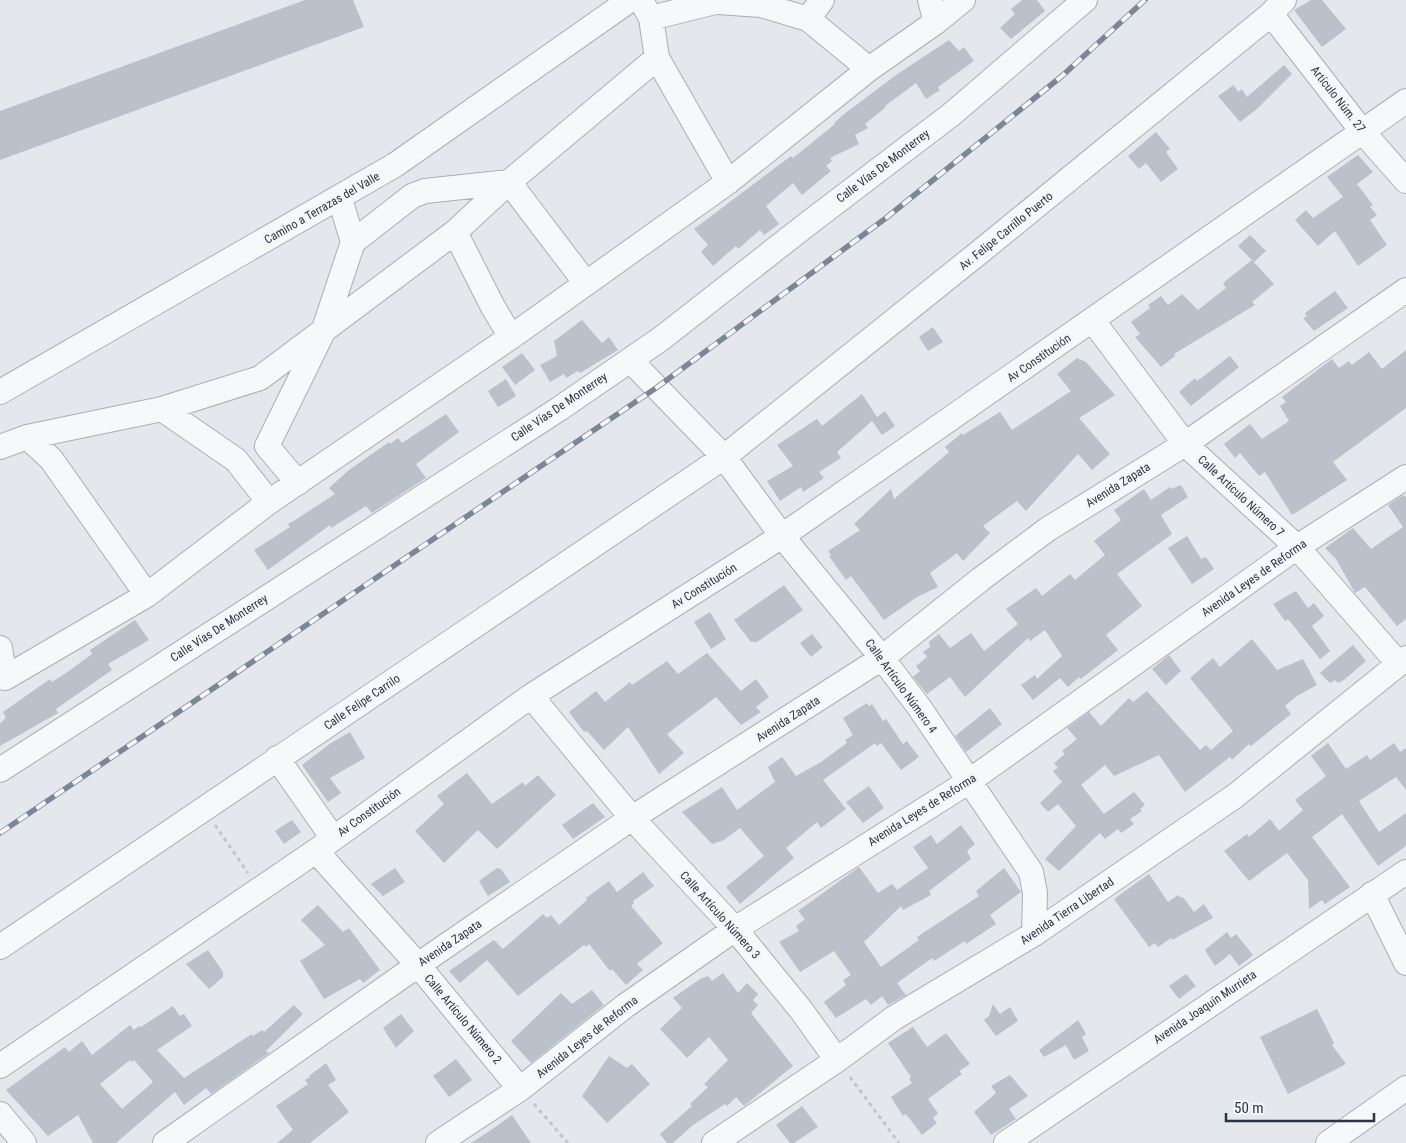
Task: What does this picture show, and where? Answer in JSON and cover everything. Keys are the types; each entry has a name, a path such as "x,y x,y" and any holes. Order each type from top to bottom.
{"street":[{"name":"Camino a Terrazas del Valle","path":"0,392 340,199 395,165 630,0"},
{"path":"808,19 822,0"},
{"path":"0,648 5,678 147,595 269,502 511,336 728,182 869,69 933,11 963,0"},
{"name":"Calle Vías De Monterrey","path":"0,770 559,409 662,338 952,114 1085,0"},
{"path":"728,182 656,58 646,9 720,1 761,5 808,19 869,69"},
{"name":"Artículo Núm. 27","path":"1278,7 1362,131 1406,182"},
{"name":"Av. Felipe Carrillo Puerto","path":"724,457 981,251 1278,7"},
{"path":"0,447 27,437 162,409 260,378 455,232 509,182 656,58"},
{"name":"Av Constitución","path":"0,1066 324,844 531,696 782,536 1406,101"},
{"path":"236,460 267,446 323,332 353,242 412,196 425,191 509,182"},
{"path":"509,182 585,282"},
{"path":"340,199 353,242"},
{"path":"455,232 493,308 511,336"},
{"name":"Avenida Zapata","path":"165,1143 418,965 632,818 882,658 981,578 1048,529 1185,444 1406,290"},
{"name":"Calle Artículo Número 7","path":"1093,321 1185,444 1297,547 1402,661"},
{"name":"Calle Artículo Número 4","path":"630,360 724,457 782,536 882,658 919,707 968,782 1031,872 1035,893 1034,934"},
{"path":"162,409 236,460 269,502"},
{"path":"27,437 51,459 147,595"},
{"path":"267,446 298,483"},
{"name":"Calle Felipe Carrilo","path":"0,947 724,457"},
{"name":"Avenida Leyes de Reforma","path":"438,1143 520,1089 625,1006 735,928 968,782 1297,547 1406,476"},
{"name":"Avenida Tierra Libertad","path":"714,1143 837,1060 894,1018 1034,934 1235,796 1402,661"},
{"name":"Calle Artículo Número 3","path":"531,696 632,818 735,928 801,1010 837,1060"},
{"name":"Calle Artículo Número 2","path":"278,758 324,844 418,965 520,1089"},
{"name":"Avenida Joaquín Murrieta","path":"1006,1143 1406,872"},
{"path":"1372,894 1406,963"},
{"path":"1328,1143 1406,1088"},
{"path":"0,1114 24,1143"}],"path":[{"path":"204,809 258,888"},
{"path":"837,1060 899,1143"},
{"path":"520,1089 568,1143"}],"building":[{"path":"305,0 353,0 364,27 0,160 0,111"},
{"path":"1022,0 1037,0 1045,11 1011,39 1000,28 1015,14 1011,9"},
{"path":"1311,0 1322,0 1346,29 1322,47 1294,10"},
{"path":"949,40 959,51 964,47 974,61 938,87 940,90 926,99 916,83 885,106 865,124 868,128 855,135 859,144 830,158 832,161 826,166 831,171 802,195 793,183 766,206 779,224 764,235 760,230 738,249 736,246 713,266 701,252 708,245 694,229 791,156 793,158 835,124 843,115 896,75"},
{"path":"1284,65 1292,74 1257,109 1240,122 1218,96 1234,85 1238,92 1242,89 1247,97"},
{"path":"1156,132 1170,149 1166,152 1178,169 1161,182 1146,163 1139,169 1128,156"},
{"path":"1358,155 1373,172 1357,184 1373,205 1370,207 1377,215 1370,220 1387,245 1358,266 1335,231 1318,246 1295,220 1306,210 1313,218 1343,197 1327,177"},
{"path":"1250,235 1266,251 1254,262 1238,246"},
{"path":"1252,260 1274,284 1252,302 1255,305 1174,354 1175,356 1161,367 1135,337 1140,334 1131,322 1150,308 1148,305 1161,296 1168,305 1182,294 1198,310 1226,288 1223,283"},
{"path":"1335,291 1348,308 1314,331 1303,318 1307,316 1305,313"},
{"path":"582,320 602,343 609,337 618,350 580,373 578,371 566,378 564,374 550,382 540,365 557,356 554,341"},
{"path":"933,327 943,342 928,351 919,337"},
{"path":"1406,350 1406,408 1333,462 1347,480 1292,515 1265,472 1259,476 1240,453 1235,458 1224,444 1250,424 1262,439 1289,421 1280,406 1286,402 1282,397 1332,359 1339,368 1349,361 1352,365 1369,352 1382,369"},
{"path":"522,353 535,370 515,385 502,367"},
{"path":"1230,356 1239,367 1191,406 1179,392 1195,378 1197,381"},
{"path":"1077,358 1086,362 1115,395 1079,418 1110,454 1092,470 1078,454 1026,511 1017,501 983,526 990,533 963,561 957,553 930,573 938,587 917,597 884,620 851,576 846,580 829,556 831,555 828,551 860,530 854,524 891,489 894,499 949,452 945,447 962,433 963,435 1000,412 1012,430 1071,391 1057,374"},
{"path":"506,379 516,396 498,407 488,391"},
{"path":"862,394 877,417 885,411 895,426 882,435 872,421 837,452 841,458 819,472 824,478 803,492 801,487 780,501 767,481 793,466 777,445 817,419 822,426"},
{"path":"446,414 459,432 416,464 426,478 372,513 366,506 331,528 330,525 268,570 254,550 290,527 288,524 335,494 329,488 349,470 389,442 390,444 398,438 402,443"},
{"path":"1181,485 1188,497 1161,515 1172,534 1117,574 1142,606 1106,635 1118,650 1081,679 1079,677 1068,687 1060,678 1033,700 1021,685 1035,675 1037,679 1062,656 1045,630 1030,641 1028,638 965,697 950,677 927,694 913,677 920,671 916,666 927,657 923,652 930,647 929,642 939,634 950,648 971,633 984,651 1018,624 1006,609 1036,588 1042,596 1070,574 1075,580 1105,555 1094,541 1121,520 1114,510 1144,489 1151,500 1170,487 1171,489"},
{"path":"1403,495 1406,497 1406,619 1397,626 1365,587 1355,593 1336,559 1325,548 1353,528 1371,549 1403,527 1388,505"},
{"path":"1187,536 1201,559 1206,557 1214,569 1192,584 1168,548"},
{"path":"784,585 803,610 757,642 751,642 734,620"},
{"path":"1296,591 1308,608 1314,603 1324,616 1312,626 1330,651 1320,659 1288,619 1285,621 1273,604"},
{"path":"710,612 726,639 711,649 694,622"},
{"path":"135,620 149,640 108,664 112,670 56,709 58,713 0,746 0,723 6,718 3,712 50,679 52,682 66,673 92,654 90,650"},
{"path":"812,634 823,647 811,657 800,643"},
{"path":"1252,639 1277,670 1303,659 1317,685 1297,696 1285,706 1291,714 1251,746 1249,744 1232,760 1230,757 1185,792 1159,755 1114,776 1105,765 1081,785 1104,814 1134,792 1145,805 1140,809 1142,811 1130,819 1134,824 1121,833 1118,829 1105,839 1100,833 1059,871 1045,859 1076,826 1058,804 1048,812 1040,803 1062,782 1053,771 1058,768 1054,763 1065,754 1062,751 1077,739 1067,728 1089,712 1101,726 1129,698 1133,702 1147,691 1200,750 1206,745 1211,750 1233,731 1190,678 1213,658 1220,667"},
{"path":"1353,645 1366,661 1344,680 1338,683 1335,680 1330,683 1320,673"},
{"path":"707,653 741,691 756,679 769,697 756,707 761,712 741,725 716,697 667,734 684,753 659,774 628,727 604,750 588,732 583,731 569,712 596,691 605,702 630,682 632,685 667,661 678,674"},
{"path":"1169,655 1181,671 1166,685 1152,669"},
{"path":"867,703 869,706 872,704 883,721 886,719 903,744 907,741 919,757 901,770 881,743 877,746 875,743 823,780 846,809 821,828 817,822 786,848 794,858 740,904 726,887 764,856 740,828 724,840 712,844 682,812 722,787 737,810 775,782 768,767 782,757 796,776 821,762 847,743 845,740 853,735 843,718"},
{"path":"990,708 1002,724 966,752 955,736"},
{"path":"350,732 365,758 330,778 341,793 328,802 302,765 331,743"},
{"path":"1328,743 1346,769 1367,755 1370,760 1394,743 1400,752 1406,748 1406,790 1396,777 1359,801 1379,832 1406,813 1406,846 1378,866 1342,814 1312,837 1350,887 1325,904 1322,900 1309,909 1308,880 1287,853 1249,881 1224,851 1247,834 1249,837 1270,819 1279,831 1303,810 1295,800 1326,776 1311,756"},
{"path":"467,773 492,804 523,782 525,786 538,775 556,795 497,849 478,830 444,863 415,831 444,804 437,796"},
{"path":"869,786 884,808 863,823 846,802"},
{"path":"593,803 605,817 573,839 562,825"},
{"path":"292,820 301,832 284,844 275,831"},
{"path":"961,825 975,844 967,851 971,859 929,891 931,895 903,910 901,906 864,942 881,967 919,940 917,937 979,896 976,891 1004,868 1021,892 990,915 996,924 966,944 965,941 934,961 932,958 897,983 906,995 888,1005 882,996 871,1005 866,999 836,1018 824,1002 846,985 843,980 851,975 834,951 800,972 779,942 799,931 796,926 805,919 798,911 859,867 878,893 892,884 897,890 928,868 913,847 931,835 937,844"},
{"path":"395,868 405,882 383,896 371,884"},
{"path":"497,868 501,869 510,882 488,896 479,881"},
{"path":"643,872 654,886 633,901 634,903 631,906 663,943 637,964 643,970 626,985 612,969 610,971 589,944 586,947 584,945 518,996 487,960 460,983 449,971 494,940 503,949 543,914 547,918 551,915 559,925 587,900 586,898 609,881 617,892"},
{"path":"1149,874 1168,902 1178,895 1181,898 1183,897 1194,912 1204,904 1213,918 1172,940 1171,938 1158,947 1155,943 1149,947 1114,899"},
{"path":"318,905 343,932 349,928 380,970 363,983 360,979 324,999 300,961 325,945 301,920"},
{"path":"1227,932 1231,938 1236,934 1253,955 1239,966 1230,954 1215,966 1205,950"},
{"path":"208,950 223,972 223,977 209,989 186,964"},
{"path":"723,973 738,993 747,983 758,994 753,1000 758,1005 751,1013 793,1066 744,1106 736,1097 727,1106 725,1104 693,1125 673,1143 667,1143 660,1134 692,1106 690,1104 708,1087 704,1084 728,1060 709,1037 687,1058 660,1029 682,1008 673,998 700,979 708,976 712,981"},
{"path":"1186,974 1196,986 1179,999 1169,986"},
{"path":"592,990 604,1005 531,1063 511,1041 561,993 572,1004"},
{"path":"993,1004 1000,1014 1010,1007 1018,1021 996,1036 984,1020 989,1016"},
{"path":"294,1005 303,1014 266,1051 269,1053 211,1094 206,1088 184,1105 175,1092 116,1143 93,1143 78,1115 48,1136 6,1090 65,1047 69,1052 82,1041 92,1055 130,1025 134,1030 139,1026 141,1027 173,1006 180,1016 184,1014 192,1026 157,1050 184,1078 252,1034 253,1036 262,1030 264,1032","holes":["130,1060 131,1062 134,1060 153,1082 122,1109 100,1084"]},
{"path":"1317,1009 1334,1043 1332,1045 1346,1064 1288,1094 1260,1037"},
{"path":"401,1014 414,1031 396,1048 383,1028"},
{"path":"1078,1020 1086,1034 1082,1037 1089,1051 1074,1060 1066,1045 1044,1057 1039,1050"},
{"path":"913,1027 927,1047 946,1033 970,1064 959,1071 962,1074 928,1099 938,1113 933,1118 937,1123 922,1135 906,1114 903,1116 891,1097 912,1083 909,1079 911,1077 888,1043"},
{"path":"609,1056 627,1068 632,1064 650,1084 607,1123 582,1096"},
{"path":"456,1059 472,1080 449,1097 433,1076"},
{"path":"326,1063 336,1080 328,1085 349,1112 310,1143 277,1143 293,1130 276,1106 308,1084 305,1080"},
{"path":"1010,1075 1028,1096 1009,1109 1016,1119 991,1135 974,1112 996,1093 991,1086"},
{"path":"802,1106 818,1127 794,1143 790,1143 776,1125"},
{"path":"512,1115 531,1143 471,1143 494,1128"}],"railway":[{"path":"0,833 656,388 886,218 1062,76 1145,0"}]}
